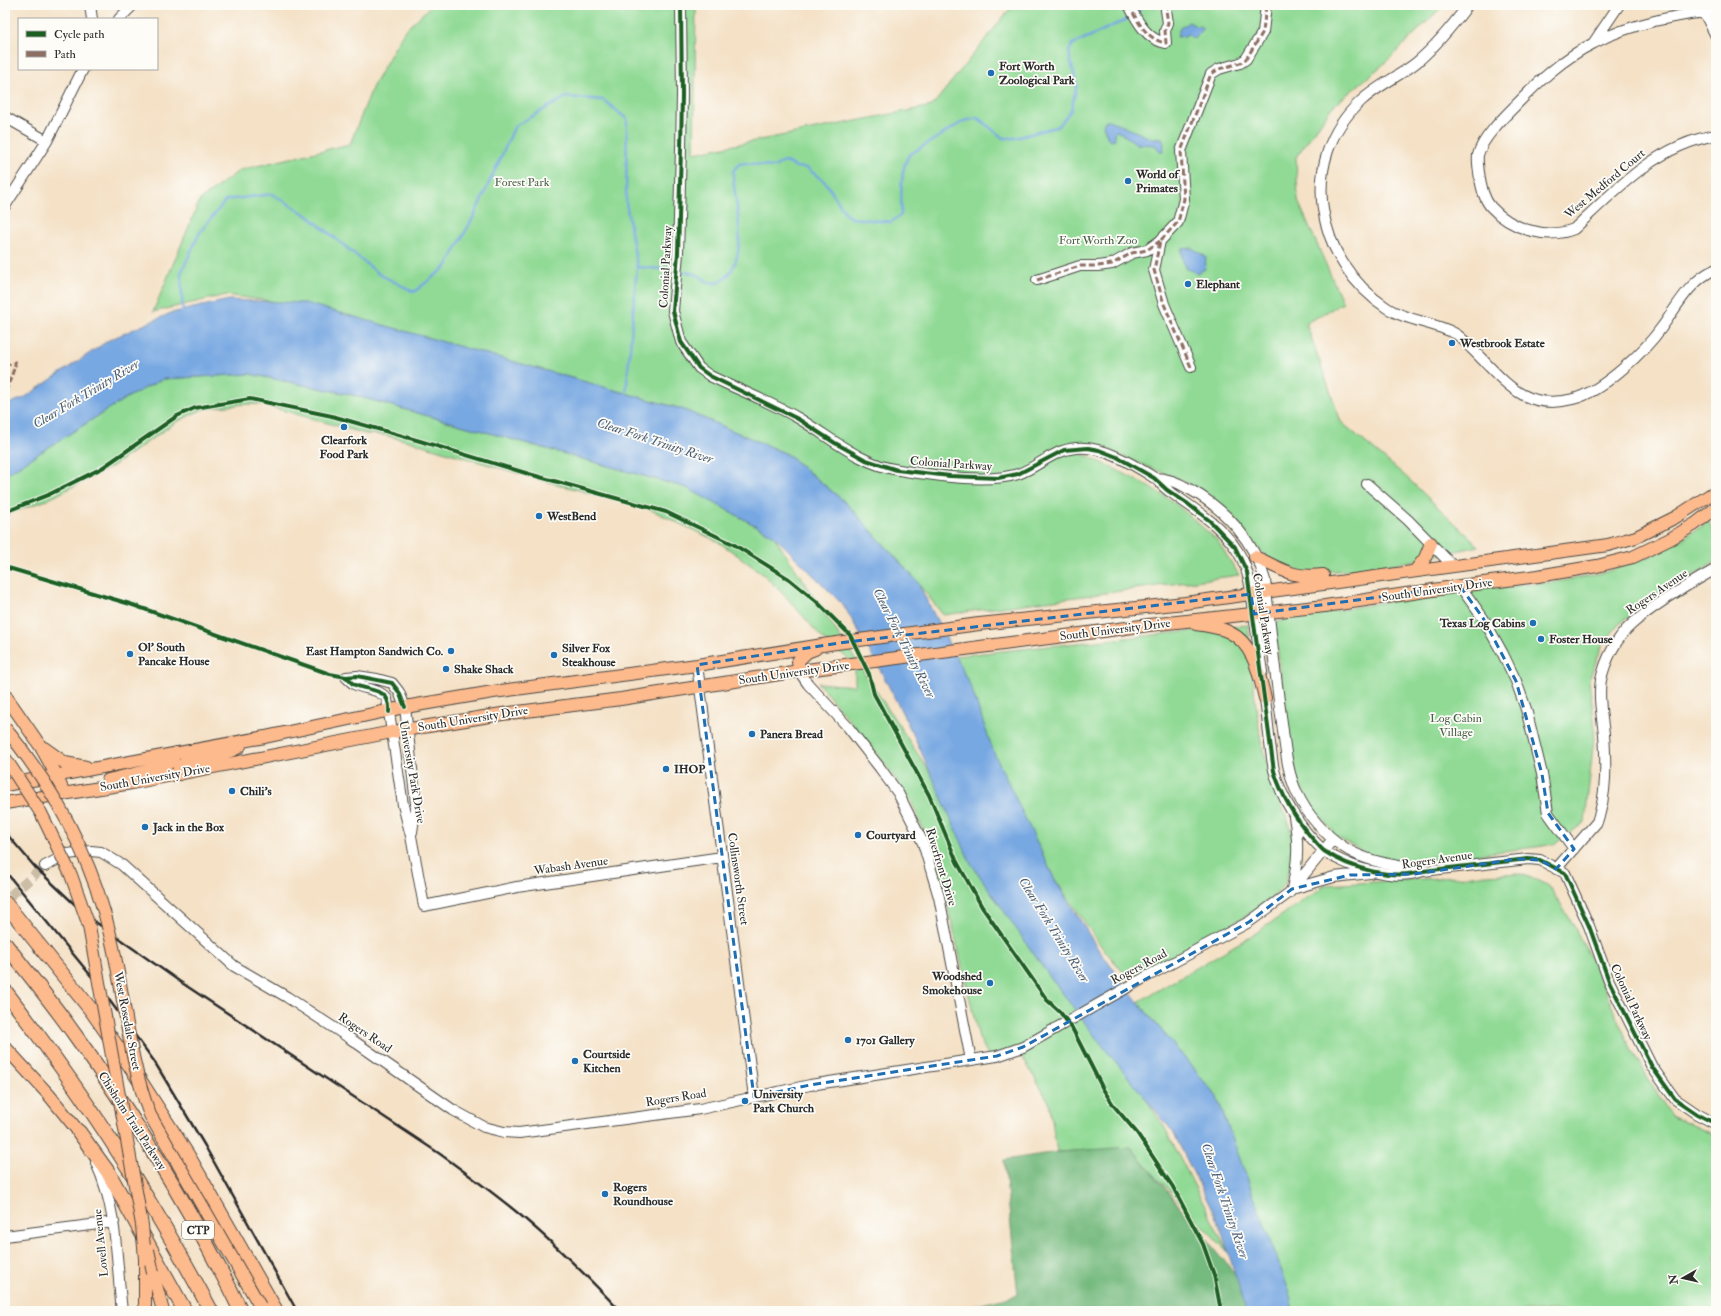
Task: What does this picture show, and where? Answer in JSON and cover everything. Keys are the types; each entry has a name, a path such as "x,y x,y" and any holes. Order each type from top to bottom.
{"highway":[{"path":"7,899 92,1011 131,1067 188,1156 276,1311"},
{"name":"Chisholm Trail Parkway","path":"5,944 91,1057 171,1181 241,1311"},
{"name":"CTP","path":"5,991 65,1073 125,1163 176,1248 211,1311"},
{"path":"79,1132 108,1172 185,1311"}],"main road":[{"name":"South University Drive","path":"5,786 493,692 697,665 834,643 979,624 1185,603 1608,544 1636,537 1676,517 1716,492"},
{"name":"South University Drive","path":"9,803 97,789 392,732 502,714 700,687 799,671 980,647 1325,606 1538,576 1614,563 1633,557 1670,539 1695,524 1716,508"},
{"path":"1415,572 1425,558 1431,543"},
{"path":"1255,557 1295,575 1308,577 1353,572 1390,575"},
{"path":"1181,622 1218,628 1230,632 1239,639 1254,658 1265,698"},
{"path":"799,671 798,661 807,652 834,643"},
{"path":"7,697 41,747 57,776 64,794"},
{"name":"West Rosedale Street","path":"5,728 21,747 58,805 86,860 111,937 138,1081 150,1115 261,1308"},
{"path":"180,774 179,768 186,762 215,756 236,749 247,740"},
{"path":"41,747 65,763 81,767 109,767"},
{"path":"97,789 102,782 164,767 170,762 176,753"},
{"name":"West Rosedale Street","path":"5,758 41,813 71,875 89,926 142,1225 146,1259 145,1311"},
{"path":"5,786 9,803"},
{"path":"5,1047 63,1111 79,1132"},
{"path":"142,1225 163,1311"}],"street":[{"path":"90,5 92,18"},
{"path":"120,18 133,5"},
{"name":"Colonial Parkway","path":"681,5 682,95 678,253 673,301 674,319 681,342 699,368 710,376 798,418 835,443 866,460 897,470 957,476 998,478 1018,474 1064,450 1088,448 1099,450 1117,457 1154,478 1167,490 1188,504 1210,521 1230,541 1242,558 1248,572 1274,771 1280,789 1294,816 1323,850"},
{"path":"1129,5 1139,24 1159,42 1166,43 1165,31 1168,23 1166,10 1169,5"},
{"path":"1037,280 1080,266 1112,264 1132,253 1147,250 1160,241 1178,222 1184,199 1181,151 1211,74 1218,69 1240,63 1246,59 1263,32 1266,5"},
{"path":"1468,5 1448,31 1418,62 1360,101 1337,130 1330,143 1322,177 1321,204 1326,225 1342,263 1357,282 1388,309 1406,317 1457,334 1497,375 1514,390 1534,401 1546,403 1574,399 1586,395 1601,386 1636,357 1661,329 1682,297 1697,281 1708,272 1716,269"},
{"path":"1594,42 1620,5"},
{"path":"1594,42 1641,25 1699,8 1716,10"},
{"path":"1699,8 1713,26 1716,36"},
{"name":"West Medford Court","path":"1594,42 1556,68 1529,92 1503,118 1482,145 1478,156 1483,193 1490,206 1503,218 1524,229 1543,234 1567,232 1574,229 1612,193 1652,161 1670,149 1716,134"},
{"path":"5,206 47,141 82,70"},
{"path":"5,116 47,141"},
{"path":"1160,241 1154,270 1157,284 1191,367"},
{"name":"Colonial Parkway","path":"1154,478 1172,480 1202,496 1216,506 1230,519 1262,570 1276,680 1290,772 1297,793 1308,813 1333,839"},
{"path":"1367,484 1408,520 1453,566"},
{"name":"Rogers Avenue","path":"1323,850 1356,867 1378,873 1401,875 1528,858 1540,860 1556,869 1597,822 1600,814 1605,789 1601,680 1614,646 1632,624 1687,586 1716,569"},
{"path":"1460,586 1483,618 1516,680 1526,709 1540,767 1548,813 1574,849"},
{"name":"Collinsworth Street","path":"697,665 754,1096"},
{"name":"Riverfront Drive","path":"799,671 808,684 848,727 880,768 898,793 923,843 939,896 971,1060"},
{"name":"University Park Drive","path":"411,836 416,804 405,708 399,692 392,683 357,676 346,677 354,684 374,690 384,695 388,699 403,806 411,836 424,906"},
{"path":"1294,816 1298,839 1298,860 1292,889 1334,877 1378,873"},
{"name":"Rogers Avenue","path":"1333,839 1345,848 1360,856 1400,866 1413,867 1423,872"},
{"name":"Rogers Road","path":"44,866 68,854 101,852 122,865 234,966 287,997 348,1037 453,1110 490,1129 519,1133 700,1108 810,1085 997,1056 1023,1047 1144,978 1249,922 1284,897 1333,839"},
{"name":"Wabash Avenue","path":"424,906 517,887 722,858"},
{"name":"Colonial Parkway","path":"1556,869 1565,873 1569,880 1589,926 1609,982 1652,1067 1675,1099 1697,1114 1716,1124"},
{"name":"Lovell Avenue","path":"79,1132 93,1155 103,1180 114,1222 122,1311"},
{"path":"5,1236 114,1222"}],"highlighted area":[{"path":"1460,586 1483,618 1516,681 1542,774 1548,813 1574,849 1556,869 1540,860 1517,859 1414,874 1350,875 1292,889 1249,922 1023,1047 997,1056 810,1085 754,1097 697,665 839,643 1251,594 1254,614"}],"green space":[{"path":"432,5 696,5 694,153 932,106 1013,5 1444,5 1385,63 1332,107 1296,157 1298,201 1343,303 1306,323 1341,422 1404,475 1479,546 1412,561 1353,570 1304,573 1267,557 1257,547 1233,516 1201,490 1177,478 1091,443 1073,443 1061,447 1088,456 1115,469 1150,487 1175,503 1217,540 1239,575 943,615 909,572 846,503 787,454 682,409 321,308 226,295 153,312 200,200 240,170 350,144 373,86 404,31"},
{"path":"250,374 353,395 687,488 773,535 1165,1128 1228,1252 1145,1165 1131,1148 1057,1152 1049,1102 1021,1055 993,1064 979,1038 938,865 912,803 880,757 818,683 855,686 855,664 822,638 789,600 764,575 717,541 647,508 541,480 412,442 385,435 366,434 261,404 244,404 203,409 176,422 113,466 47,500 5,515 5,475 126,398 163,379"},
{"name":"Log Cabin Village","path":"1709,521 1716,542 1716,562 1674,586 1619,624 1602,646 1589,680 1595,728 1585,822 1555,844 1418,862 1393,861 1370,856 1337,837 1310,804 1297,780 1287,729 1275,625 1280,621 1388,601 1453,591 1552,582 1590,576 1623,567 1649,556 1685,537"},
{"path":"1248,625 1255,699 1261,742 1273,785 1291,828 1294,841 1292,861 1284,885 1274,896 1251,913 1201,942 1129,979 1101,946 1054,878 992,754 955,656"},
{"path":"1519,873 1548,885 1573,924 1594,966 1632,1051 1671,1116 1716,1136 1716,1311 1292,1311 1217,1097 1138,1002 1256,933 1326,885"},
{"path":"1131,1147 1258,1302 1257,1311 954,1311 1018,1295 1004,1160 1057,1152"}],"water":[{"path":"1189,22 1197,27 1200,26 1203,28 1194,39 1187,34 1185,36 1177,37 1180,28"},
{"path":"1109,120 1150,138 1162,138 1164,144 1163,151 1160,151 1155,145 1137,144 1116,131 1114,133 1115,140 1111,141 1108,139 1103,125 1105,121"},
{"path":"1192,248 1206,257 1205,269 1197,273 1187,269 1182,259 1182,249"},
{"name":"Clear Fork Trinity River","path":"229,300 305,303 682,409 787,454 846,503 917,581 971,687 994,753 1054,878 1098,949 1138,1002 1217,1097 1292,1299 1292,1311 1245,1311 1245,1306 1220,1226 1173,1132 1097,1039 1042,966 970,862 915,738 882,673 844,606 773,535 687,488 353,395 250,374 163,379 126,398 5,475 5,405 24,398 109,340 171,313"}],"waterway":[{"path":"1136,14 1144,5"},
{"path":"679,271 698,275 707,282 718,283 727,276 734,265 738,254 739,228 733,171 739,164 748,163 775,167 785,162 796,167 807,168 826,183 846,214 851,218 891,222 901,215 902,176 909,155 964,121 978,118 1003,138 1016,138 1059,126 1071,110 1077,85 1069,51 1073,44 1132,17"},
{"path":"183,314 181,273 200,232 226,200 272,194 308,216 379,274 414,292 446,267 475,214 515,126 566,97 603,100 627,119 626,202 637,267"},
{"path":"626,394 637,267 674,270"}],"tunnel":[{"path":"10,896 45,866"}],"railway":[{"path":"5,832 35,867 87,916 179,981 440,1154 473,1178 515,1210 550,1241 586,1275 620,1311"},
{"path":"5,871 96,982 154,1061 205,1146 297,1311"}],"marked path":[{"path":"1129,5 1143,29 1153,38 1166,43 1165,31 1168,23 1166,10 1169,5"},
{"path":"1191,367 1164,304 1154,270 1160,241 1178,222 1184,199 1181,151 1211,74 1219,69 1240,63 1246,59 1263,32 1266,5"},
{"path":"1037,280 1080,266 1112,264 1132,253 1147,250 1160,241"},
{"path":"5,366 15,362 5,394"}],"cycle path":[{"path":"681,5 681,149 678,253 673,311 681,342 699,368 710,376 798,419 835,443 866,460 897,470 950,476 998,478 1018,474 1064,450 1088,448 1099,450 1117,457 1154,478 1167,490 1210,521 1235,547 1247,572 1274,771 1289,806 1311,837 1324,851 1334,857 1346,863 1385,874 1411,874 1423,871 1528,859 1540,860 1565,873 1589,926 1609,981 1652,1067 1675,1099 1697,1114 1716,1124"},
{"path":"5,512 48,495 102,468 177,416 195,408 250,399 332,416 529,474 666,512 733,544 789,579 816,601 850,635 869,674 874,694 929,795 957,862 982,907 1047,1000 1060,1012 1072,1028 1103,1089 1114,1106 1137,1133 1173,1187 1203,1244 1214,1275 1221,1311"},
{"path":"5,567 130,604 330,674 346,677 357,676 392,683 399,692 405,707"},
{"path":"346,677 353,684 377,691 382,694 389,704 389,712"}],"place":[{"name":"Fort Worth Zoological Park","path":"991,73"},
{"name":"World of Primates","path":"1128,181"},
{"name":"Elephant","path":"1188,284"},
{"name":"Westbrook Estate","path":"1452,343"},
{"name":"Clearfork Food Park","path":"344,427"},
{"name":"WestBend","path":"539,516"},
{"name":"Texas Log Cabins","path":"1533,623"},
{"name":"Foster House","path":"1541,639"},
{"name":"East Hampton Sandwich Co.","path":"451,651"},
{"name":"Ol' South Pancake House","path":"130,654"},
{"name":"Silver Fox Steakhouse","path":"554,655"},
{"name":"Shake Shack","path":"446,669"},
{"name":"Panera Bread","path":"752,734"},
{"name":"IHOP","path":"666,769"},
{"name":"Chili's","path":"232,791"},
{"name":"Jack in the Box","path":"145,827"},
{"name":"Courtyard","path":"858,835"},
{"name":"Woodshed Smokehouse","path":"990,983"},
{"name":"1701 Gallery","path":"848,1040"},
{"name":"Courtside Kitchen","path":"575,1061"},
{"name":"University Park Church","path":"745,1101"},
{"name":"Rogers Roundhouse","path":"605,1194"}],"park label":[{"name":"Forest Park","path":"522,182"},
{"name":"Fort Worth Zoo","path":"1098,240"}]}
